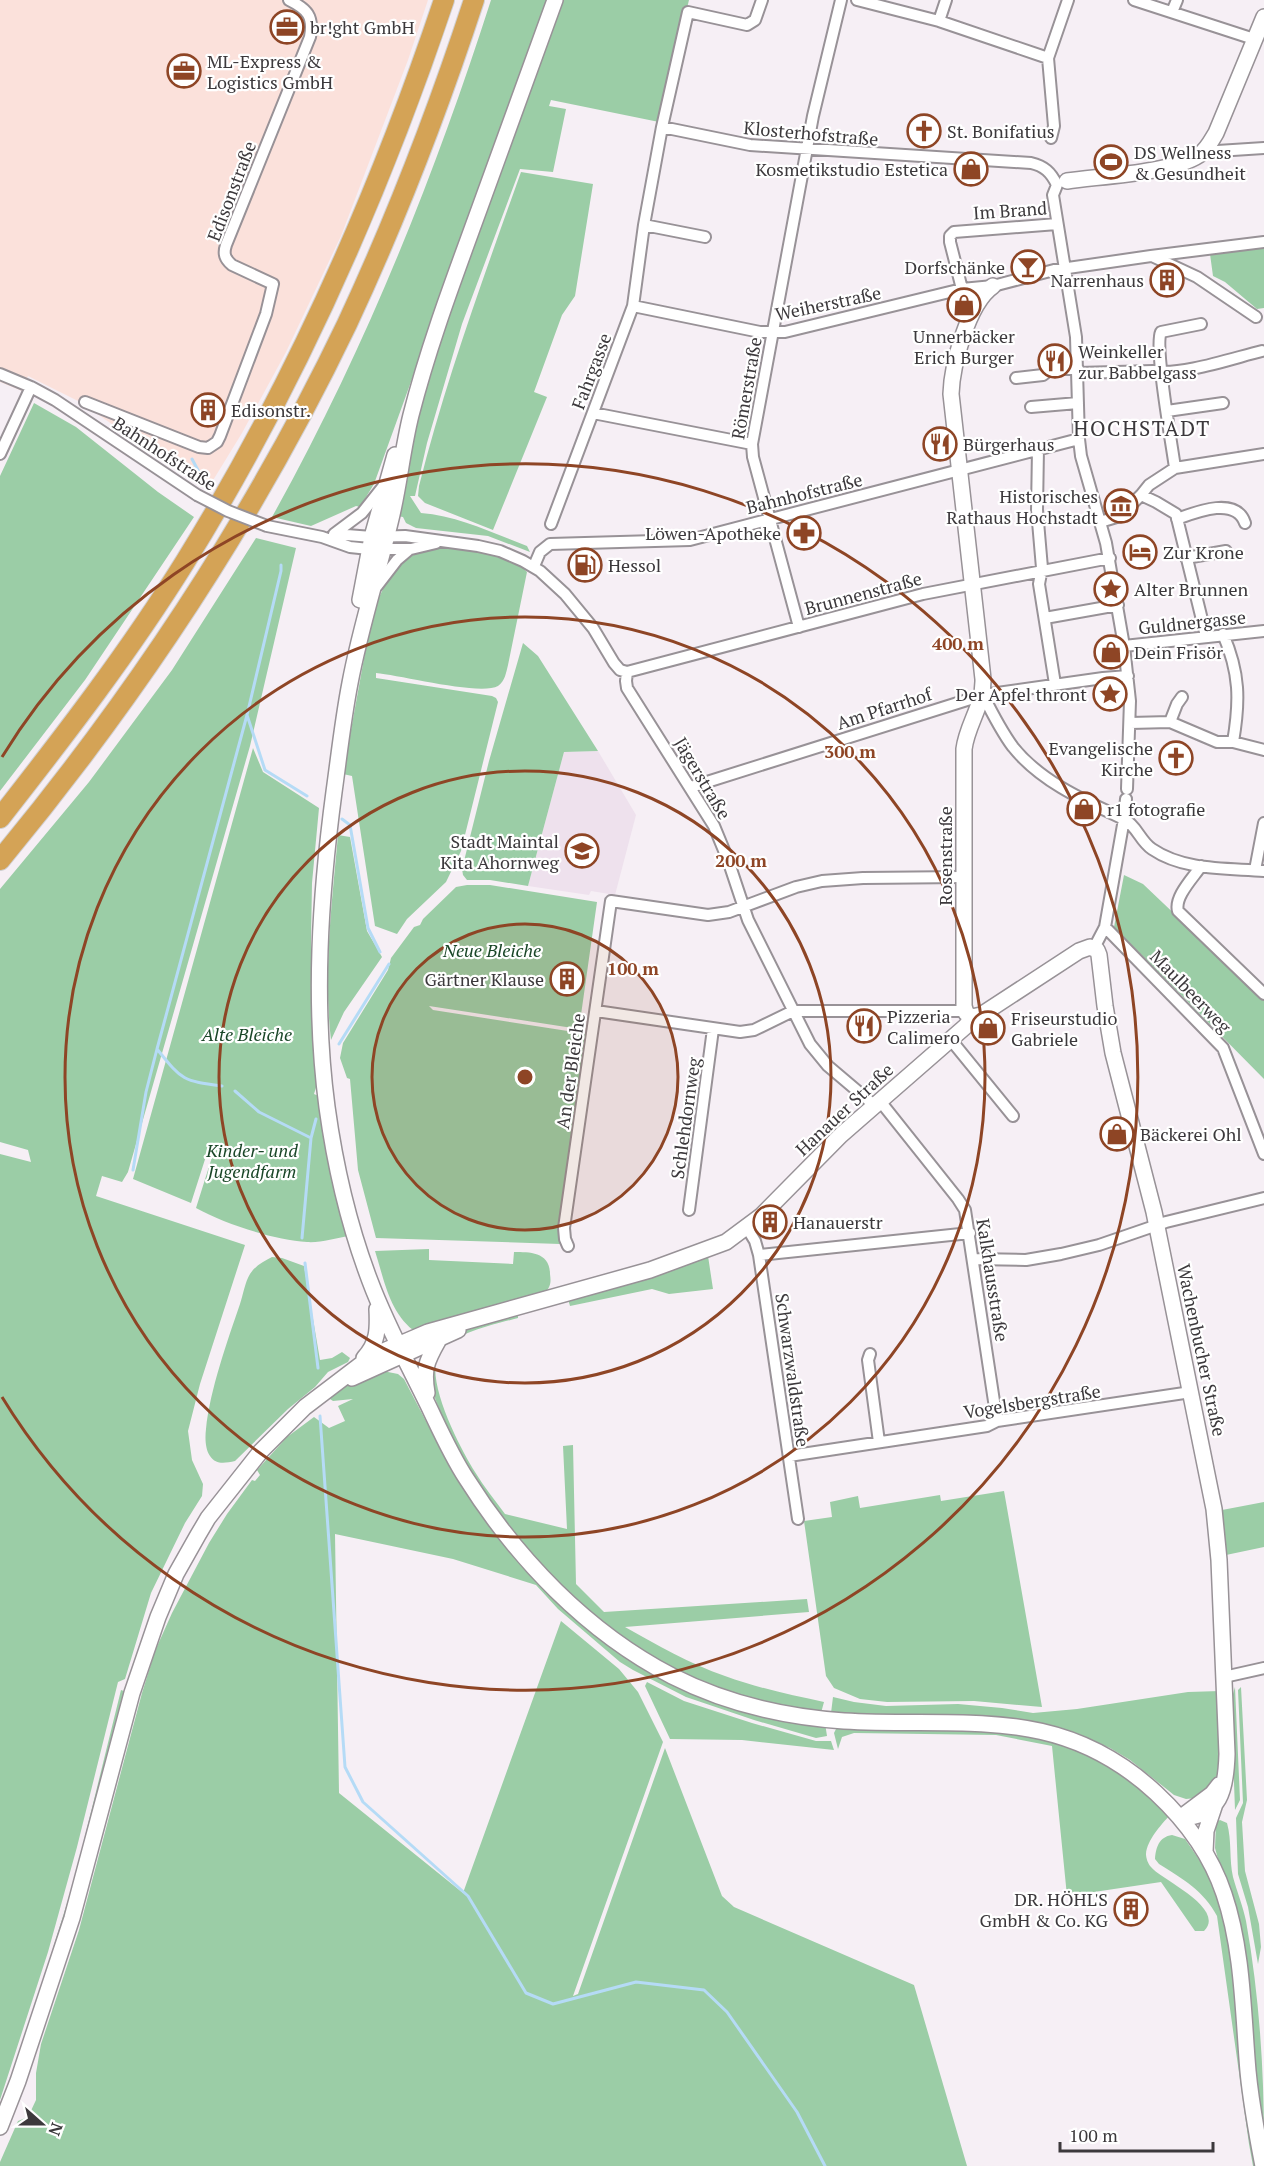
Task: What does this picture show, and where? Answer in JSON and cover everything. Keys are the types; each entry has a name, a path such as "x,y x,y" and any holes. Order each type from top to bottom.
{"highway":[{"path":"0,818 115,668 184,563 274,405 348,254 388,156 444,0"},
{"path":"0,860 97,736 183,613 232,536 299,418 347,323 375,261 418,153 474,0"}],"street":[{"name":"Edisonstraße","path":"214,444 220,436 266,314 273,284 232,265 228,262 225,253 226,245 310,36 312,26 309,16 289,0"},
{"path":"555,0 443,309 409,423 354,631 351,678 325,872 319,945 324,1081 332,1139 355,1236 376,1297 400,1350 465,1477 523,1555 559,1594 598,1628 639,1657 665,1672 720,1696 773,1711 847,1721 994,1723 1052,1733 1077,1741 1114,1760 1147,1785 1180,1818 1205,1852 1223,1891 1235,1941 1251,2097 1263,2166"},
{"name":"Fahrgasse","path":"551,524 633,306 644,225 662,127 688,12 747,25 755,20 762,0"},
{"name":"Römerstraße","path":"799,627 753,457 752,444 807,151 842,0"},
{"path":"857,0 939,21 1048,58"},
{"path":"939,21 946,0"},
{"path":"1051,138 1054,126 1048,58 1068,0"},
{"path":"1134,0 1254,39"},
{"path":"1172,12 1177,0"},
{"path":"1094,948 1105,927 1124,819 1130,723 1128,676 1110,558 1085,473 1079,439 1074,317 1053,195 1062,183 1166,166 1184,162 1202,152 1216,133 1264,17"},
{"name":"Klosterhofstraße","path":"662,127 732,143 807,151 1031,164 1045,168 1062,183"},
{"path":"1202,152 1264,148"},
{"name":"Im Brand","path":"962,289 950,242 952,234 957,231 1057,224"},
{"path":"644,225 705,237"},
{"name":"Weiherstraße","path":"633,306 760,332 785,332 962,289 993,286 1064,269 1264,242"},
{"path":"1151,256 1197,277 1256,317"},
{"path":"993,286 981,300 958,350 953,368 951,394 983,695 1006,736 1035,769 1069,791 1124,819 1154,850 1178,860 1202,866 1260,870 1264,824"},
{"path":"1175,468 1158,337 1161,332 1201,324"},
{"path":"1016,378 1043,375 1051,369 1161,372 1194,368 1262,351"},
{"name":"Bahnhofstraße","path":"0,374 55,400 197,495 228,511 267,526 322,537 350,547 377,543 442,542 488,548 511,555 534,566 540,552 550,544 684,541 1079,439"},
{"path":"0,454 31,387"},
{"name":"Bahnhofstraße","path":"85,402 199,447 208,448 214,444"},
{"path":"1031,407 1078,403"},
{"path":"1167,411 1223,403"},
{"path":"593,413 752,444"},
{"path":"351,678 370,597 385,484 409,423"},
{"path":"1038,449 1037,510 1041,563 1039,584 1055,684"},
{"path":"1101,522 1120,516 1149,485 1175,468 1264,454"},
{"name":"Bahnhofstraße","path":"322,537 334,534 362,513 385,484"},
{"path":"1141,495 1176,514 1206,636"},
{"path":"1177,519 1202,511 1231,508 1237,510 1245,523"},
{"name":"Bahnhofstraße","path":"334,534 411,549 442,542"},
{"path":"370,597 397,560 411,549"},
{"path":"1186,558 1226,551"},
{"name":"Brunnenstraße","path":"627,672 923,594 1110,558"},
{"name":"Jägerstraße","path":"534,566 576,606 593,628 614,663 620,670 627,672 627,687 691,787 719,838 748,920 793,1011"},
{"path":"1045,618 1118,605"},
{"name":"Guldnergasse","path":"1124,646 1264,631"},
{"path":"1223,634 1237,678 1238,710 1233,742"},
{"name":"Am Pfarrhof","path":"691,787 983,695 1128,676"},
{"name":"Rosenstraße","path":"969,1014 964,877 965,742 983,695"},
{"path":"1170,722 1176,704 1182,697"},
{"path":"1130,723 1170,722 1217,742 1233,742 1264,750"},
{"path":"1202,866 1180,897 1178,911 1264,994"},
{"path":"743,907 796,887 822,881 863,878 964,877"},
{"name":"An der Bleiche","path":"568,1246 564,1228 611,901 702,915 729,912 743,907"},
{"name":"Maulbeerweg","path":"1105,927 1223,1048 1232,1066 1264,1155"},
{"name":"Hanauer Straße","path":"400,1350 428,1332 650,1270 710,1249 747,1228 771,1207 822,1153 966,1026 969,1014 981,1015 1079,951 1094,948"},
{"name":"Wachenbucher Straße","path":"1094,948 1100,955 1113,1053 1156,1227 1191,1392 1217,1532 1227,1768 1226,1781 1208,1823 1205,1852"},
{"path":"596,1011 735,1032 749,1031 793,1011 969,1014"},
{"name":"Kalkhausstraße","path":"793,1011 820,1059 877,1103 962,1203 970,1233 997,1421"},
{"name":"Schlehdornweg","path":"689,1210 713,1029"},
{"path":"951,1040 1013,1116"},
{"path":"973,1259 1026,1260 1052,1256 1099,1245 1166,1222 1264,1198"},
{"name":"Schwarzwaldstraße","path":"747,1228 755,1241 759,1255 798,1519"},
{"path":"759,1255 970,1233"},
{"path":"0,2127 21,2072 72,1918 138,1676 176,1574 208,1518 244,1470 291,1419 334,1386 373,1348 378,1325 376,1297"},
{"name":"Hanauer Straße","path":"400,1350 438,1341 483,1318"},
{"path":"430,1408 424,1375 428,1358 438,1341"},
{"path":"356,1366 372,1356 400,1350"},
{"path":"334,1386 400,1350"},
{"path":"870,1354 868,1360 879,1442"},
{"name":"Vogelsbergstraße","path":"789,1456 987,1426 997,1421 1191,1392"},
{"path":"1224,1677 1264,1668"},
{"path":"1180,1818 1212,1794 1227,1768"},
{"path":"1180,1818 1198,1816 1215,1804"}],"shaded area":[{"path":"0,0 428,0 408,60 341,236 286,352 242,433 212,482 132,438 80,402 28,376 22,391 0,382"},
{"name":"Stadt Maintal Kita Ahornweg","path":"598,751 636,815 615,895 591,891 589,895 528,886 564,752"}],"green space":[{"path":"491,0 549,0 374,484 360,507 356,506 311,526 272,517 337,392 394,264 446,133"},
{"path":"562,0 689,0 659,122 551,100 549,106 566,109 553,172 520,169 462,324 427,443 415,496 410,496 421,513 475,526 527,546 530,552 488,536 416,528 406,523 403,517 397,516 399,492 436,348"},
{"path":"521,172 593,184 575,296 562,315 534,392 547,397 493,530 425,503 418,496 453,367"},
{"path":"1264,248 1264,308 1257,309 1225,282 1213,276 1210,254"},
{"path":"34,403 76,427 158,492 194,517 85,680 0,791 0,476"},
{"path":"256,538 296,548 250,746 128,1172 122,1182 102,1176 96,1196 245,1245 200,1384 188,1431 192,1460 203,1484 202,1496 185,1523 151,1593 125,1679 118,1682 48,1952 0,2100 0,1154 31,1162 28,1150 0,1142 0,889 89,782 172,670"},
{"path":"436,546 497,555 509,559 527,572 507,671 498,686 458,687 376,673 376,678 492,696 498,702 461,851 446,882 407,919 397,934 375,926 352,776 343,774 371,620 380,594 401,564 410,557"},
{"path":"523,643 538,656 598,751 564,752 528,886 490,880 467,880 462,869 489,761"},
{"name":"Alte Bleiche","path":"253,748 263,772 319,808 312,883 311,940 311,979 319,1078 314,1094 321,1097 349,1236 323,1241 294,1241 265,1235 196,1208 213,1154 208,1150 191,1203 133,1179"},
{"name":"Alte Bleiche","path":"338,835 350,837 367,931 382,957 344,1012 331,1040 328,963"},
{"path":"1124,875 1143,884 1264,999 1264,1079 1114,927"},
{"name":"Neue Bleiche","path":"490,885 597,902 579,1029 429,1006 433,1010 587,1034 566,1172 560,1244 376,1238 358,1170 350,1079 347,1078 340,1058 343,1043 388,970 391,958 414,927 420,925 423,919 456,887"},
{"path":"429,1249 429,1260 513,1264 514,1252 538,1255 547,1261 550,1285 546,1292 413,1330 398,1314 393,1304 375,1251"},
{"path":"708,1256 713,1289 669,1294 652,1289 570,1306 568,1299"},
{"path":"272,1257 304,1266 320,1360 332,1358 342,1352 350,1358 348,1362 328,1372 315,1387 288,1409 235,1461 218,1462 212,1459 206,1446 208,1414 215,1382 248,1277 257,1266"},
{"path":"518,1312 518,1318 478,1329 449,1343 442,1349 436,1360 435,1374 445,1410 461,1447 475,1472 505,1514 567,1529 563,1446 573,1445 576,1584 604,1612 807,1599 809,1612 625,1627 674,1654 712,1671 762,1688 824,1702 821,1713 733,1693 682,1673 646,1653 610,1628 575,1599 512,1533 485,1497 445,1422 433,1392 431,1361 449,1338 471,1327"},
{"path":"383,1371 398,1374 404,1379 439,1446 461,1481 517,1557 656,1671 825,1723 827,1736 816,1738 686,1697 633,1670 620,1662 558,1609 536,1585 453,1559 335,1534 339,1793 463,1893 561,1621 619,1669 638,1692 663,1742 573,1996 578,1994 665,1748 722,1896 734,1907 914,1985 967,2166 0,2166 18,2121 28,2117 36,2100 36,2073 41,2044 79,1930 142,1693 155,1651 172,1613 227,1514 252,1480 255,1481 260,1475 257,1470 287,1437 314,1417 329,1428 345,1421 338,1406 353,1399 333,1401 327,1397 352,1381"},
{"path":"1004,1491 1042,1707 974,1701 887,1702 860,1699 834,1688 826,1676 804,1521 832,1517 830,1502 858,1496 860,1508 940,1495 941,1501"},
{"path":"1264,1502 1264,1547 1226,1555 1222,1510"},
{"path":"647,1682 684,1701 752,1723 816,1741 831,1741 834,1750 742,1740 670,1739 645,1686"},
{"path":"1235,1687 1240,1800 1235,1810 1231,1701"},
{"path":"1241,1687 1247,1800 1242,1822 1245,1871 1259,1924 1261,1947 1258,1964 1248,1907 1238,1874 1236,1818 1243,1803 1238,1690"},
{"path":"121,1690 129,1693 68,1917 8,2092 74,1881"},
{"path":"1220,1691 1223,1766 1215,1783 1196,1798 1186,1799 1174,1795 1130,1760 1110,1748 1070,1731 1040,1723 971,1715 831,1713 833,1697 886,1706 958,1704 1033,1713 1077,1709 1188,1692"},
{"path":"838,1725 1036,1734 1112,1764 1170,1815 1152,1838 1147,1849 1147,1859 1150,1866 1157,1872 1200,1904 1207,1913 1209,1922 1204,1931 1195,1931 1161,1882 1067,1896 1052,1746 996,1735 854,1733 842,1737 838,1749 834,1733"},
{"path":"1220,1820 1227,1823 1229,1830 1233,1877 1246,1921 1254,1975 1262,2058 1264,2141 1221,1870 1215,1848 1216,1822"},
{"path":"1172,1835 1185,1839 1207,1871 1217,1890 1231,1941 1259,2166 1253,2166 1249,2144 1217,1916 1206,1899 1155,1859 1159,1843"}],"waterway":[{"path":"192,459 199,472"},
{"path":"281,565 247,715 265,770 307,796"},
{"path":"222,1086 184,1077 157,1049 247,715"},
{"path":"342,819 350,825 368,928 380,952"},
{"path":"339,1044 389,964"},
{"path":"133,1170 146,1092 157,1049"},
{"path":"235,1091 259,1112 311,1138"},
{"path":"302,1238 311,1138 316,1119"},
{"path":"305,1263 318,1368"},
{"path":"320,1416 345,1767 363,1802 468,1896 526,1993 553,2004 636,1982 704,1990 727,2012 797,2112 825,2166"}],"place":[{"name":"br!ght GmbH","path":"287,27"},
{"name":"ML-Express & Logistics GmbH","path":"184,71"},
{"name":"St. Bonifatius","path":"924,131"},
{"name":"DS Wellness & Gesundheit","path":"1111,162"},
{"name":"Kosmetikstudio Estetica","path":"971,169"},
{"name":"Dorfschänke","path":"1028,267"},
{"name":"Narrenhaus","path":"1167,280"},
{"name":"Unnerbäcker Erich Burger","path":"964,305"},
{"name":"Weinkeller zur Babbelgass","path":"1055,361"},
{"name":"Edisonstr.","path":"208,410"},
{"name":"Bürgerhaus","path":"940,444"},
{"name":"Historisches Rathaus Hochstadt","path":"1121,506"},
{"name":"Löwen-Apotheke","path":"804,533"},
{"name":"Zur Krone","path":"1140,552"},
{"name":"Hessol","path":"585,565"},
{"name":"Alter Brunnen","path":"1111,589"},
{"name":"Dein Frisör","path":"1111,652"},
{"name":"Der Apfel thront","path":"1110,694"},
{"name":"Evangelische Kirche","path":"1176,758"},
{"name":"r1 fotografie","path":"1084,809"},
{"name":"Stadt Maintal Kita Ahornweg","path":"582,851"},
{"name":"Gärtner Klause","path":"567,979"},
{"name":"Pizzeria Calimero","path":"864,1026"},
{"name":"Friseurstudio Gabriele","path":"988,1028"},
{"name":"Bäckerei Ohl","path":"1117,1134"},
{"name":"Hanauerstr","path":"770,1222"},
{"name":"DR. HÖHL'S GmbH & Co. KG","path":"1131,1909"}],"district":[{"name":"HOCHSTADT","path":"1142,428"}],"park label":[{"name":"Kinder- und Jugendfarm","path":"252,1160"}]}
